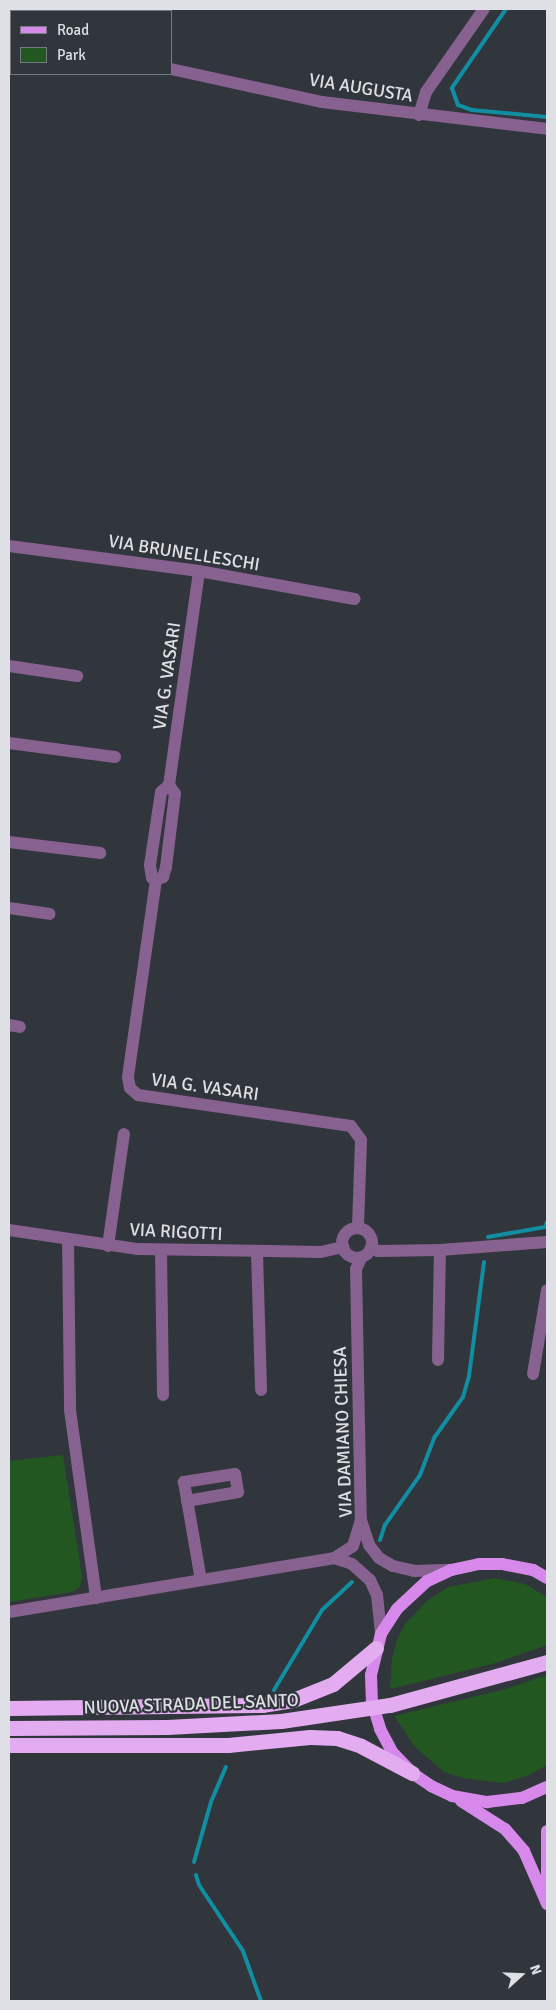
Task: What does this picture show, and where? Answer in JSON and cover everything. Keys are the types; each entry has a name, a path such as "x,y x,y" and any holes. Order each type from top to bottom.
{"highway":[{"path":"9,1708 262,1705 293,1700 333,1684 378,1641"},
{"name":"NUOVA STRADA DEL SANTO","path":"9,1728 167,1727 281,1722 390,1705 547,1662"},
{"path":"9,1745 228,1745 310,1737 337,1738 361,1746 412,1773"}],"main road":[{"path":"547,1578 533,1570 502,1564 479,1564 451,1570 427,1581 411,1594 378,1641 371,1675 372,1702 380,1729 393,1753 412,1773 504,1828 524,1851 547,1904"},
{"path":"452,1796 487,1802 522,1798 547,1786"},
{"path":"547,1831 547,1893"}],"street":[{"path":"419,115 426,92 484,9"},
{"name":"VIA AUGUSTA","path":"172,69 322,102 547,129"},
{"name":"VIA BRUNELLESCHI","path":"9,546 199,571 354,599"},
{"name":"VIA G. VASARI","path":"199,571 169,785 161,792 151,857 150,872 156,880 128,1077 130,1088 138,1095 344,1124 356,1129 361,1140 358,1228"},
{"path":"9,666 77,676"},
{"path":"9,742 115,757"},
{"path":"9,842 100,854"},
{"path":"9,908 50,914"},
{"path":"108,1246 124,1134"},
{"path":"358,1228 370,1234 371,1248 361,1258 348,1255 342,1248 344,1236 358,1228"},
{"name":"VIA RIGOTTI","path":"9,1230 108,1246 161,1250 257,1253 321,1252 342,1248"},
{"path":"68,1239 70,1410 96,1598"},
{"path":"371,1248 378,1251 440,1250 547,1242"},
{"path":"161,1250 163,1395"},
{"path":"438,1360 440,1250"},
{"path":"257,1253 261,1390"},
{"name":"VIA DAMIANO CHIESA","path":"361,1258 356,1269 362,1520 369,1545 379,1558 393,1566 414,1571 451,1570"},
{"path":"533,1374 547,1290"},
{"path":"187,1502 201,1580"},
{"path":"9,1612 334,1558 353,1546 362,1520"},
{"path":"334,1558 352,1564 370,1580 377,1595 378,1641"}],"green space":[{"path":"63,1455 82,1576 80,1587 72,1592 9,1602 9,1461"},
{"path":"495,1578 525,1584 547,1597 547,1645 496,1663 390,1689 392,1659 397,1640 405,1624 428,1600 448,1587"},
{"path":"547,1675 547,1765 527,1776 503,1783 462,1778 444,1772 415,1747 394,1716 506,1689"}],"waterway":[{"path":"506,9 452,88 458,105 472,110 547,117"},
{"path":"488,1237 545,1227 547,1222"},
{"path":"380,1540 385,1525 420,1475 434,1438 463,1397 469,1376 484,1262"},
{"path":"274,1690 322,1610 352,1582"},
{"path":"194,1862 211,1802 226,1767"},
{"path":"196,1875 199,1885 243,1951 261,2001"}]}
